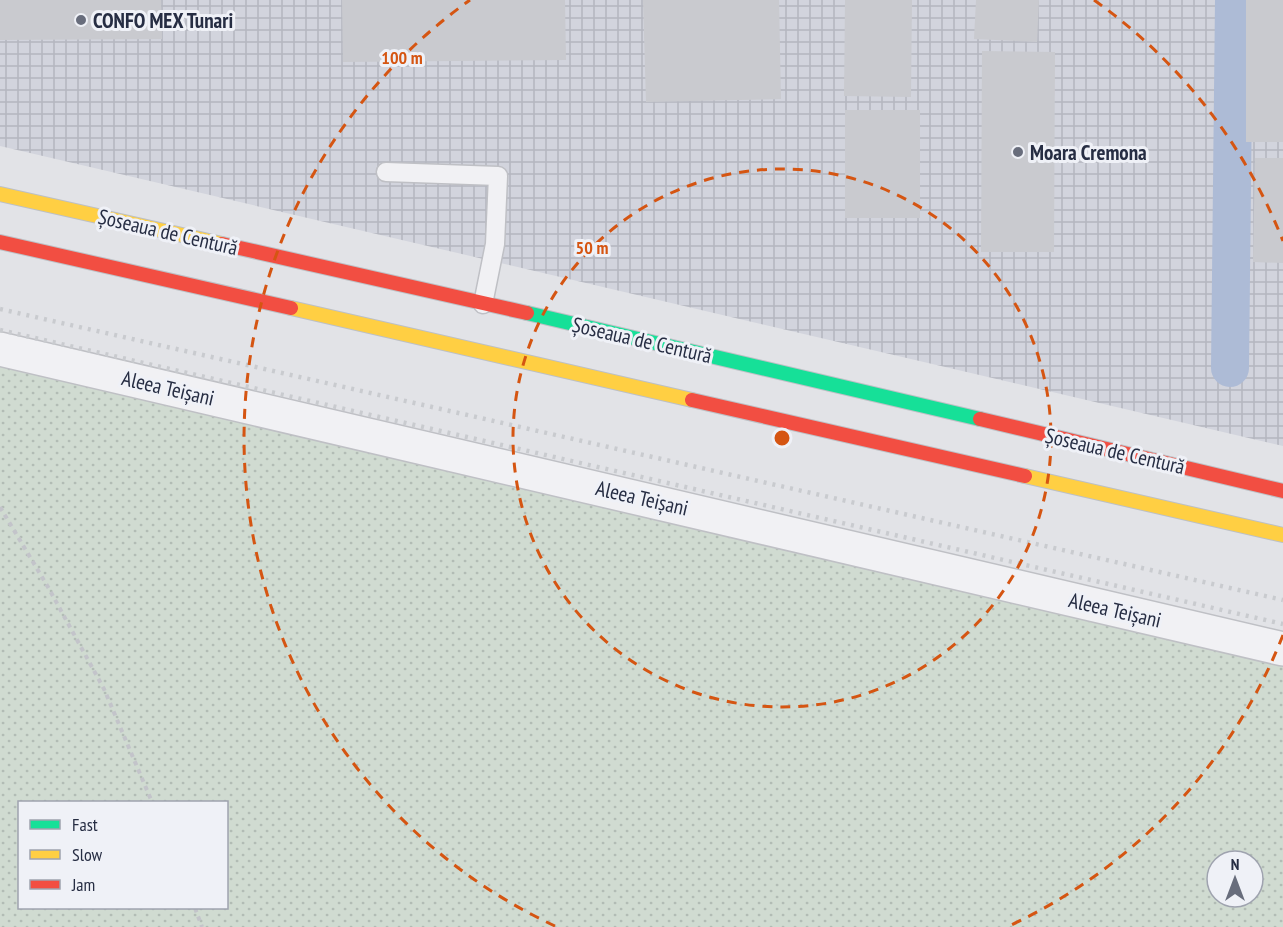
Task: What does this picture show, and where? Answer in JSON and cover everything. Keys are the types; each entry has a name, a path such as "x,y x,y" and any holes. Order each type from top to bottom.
{"main road":[{"name":"Șoseaua de Centură","path":"0,194 593,328 1283,491"},
{"path":"0,243 1283,535"}],"street":[{"name":"Aleea Teișani","path":"0,349 1283,650"}],"lane":[{"path":"386,172 498,176 495,244 483,304"}],"path":[{"path":"0,507 48,587 104,689 152,801"},
{"path":"195,909 202,927"}],"shaded area":[{"path":"0,0 1283,0 1283,446 0,146"},
{"path":"0,356 1283,657 1283,927 0,927"}],"building":[{"name":"CONFO MEX Tunari","path":"0,0 161,0 162,39 0,40"},
{"path":"342,0 565,0 566,60 343,62"},
{"path":"643,0 779,0 781,99 646,102"},
{"path":"845,0 912,0 911,97 844,96"},
{"path":"976,0 1039,0 1037,42 974,39"},
{"path":"1246,0 1283,0 1283,142 1246,142"},
{"name":"Moara Cremona","path":"982,51 1055,52 1054,252 981,252"},
{"path":"845,110 920,110 920,218 845,218"},
{"path":"1255,158 1283,158 1283,263 1253,262"}],"waterway":[{"path":"1230,368 1234,0"}],"railway":[{"path":"0,309 1283,600"},
{"path":"0,330 1283,624"}],"traffic: fast":[{"path":"527,313 980,419"}],"traffic: slow":[{"path":"0,194 222,244"},
{"path":"291,308 692,400"},
{"path":"1025,476 1283,535"}],"traffic: jam":[{"path":"0,242 291,308"},
{"path":"222,244 527,313"},
{"path":"692,400 1025,476"},
{"path":"980,419 1283,491"}],"place":[{"name":"CONFO MEX Tunari","path":"81,20"},
{"name":"Moara Cremona","path":"1018,152"}]}
